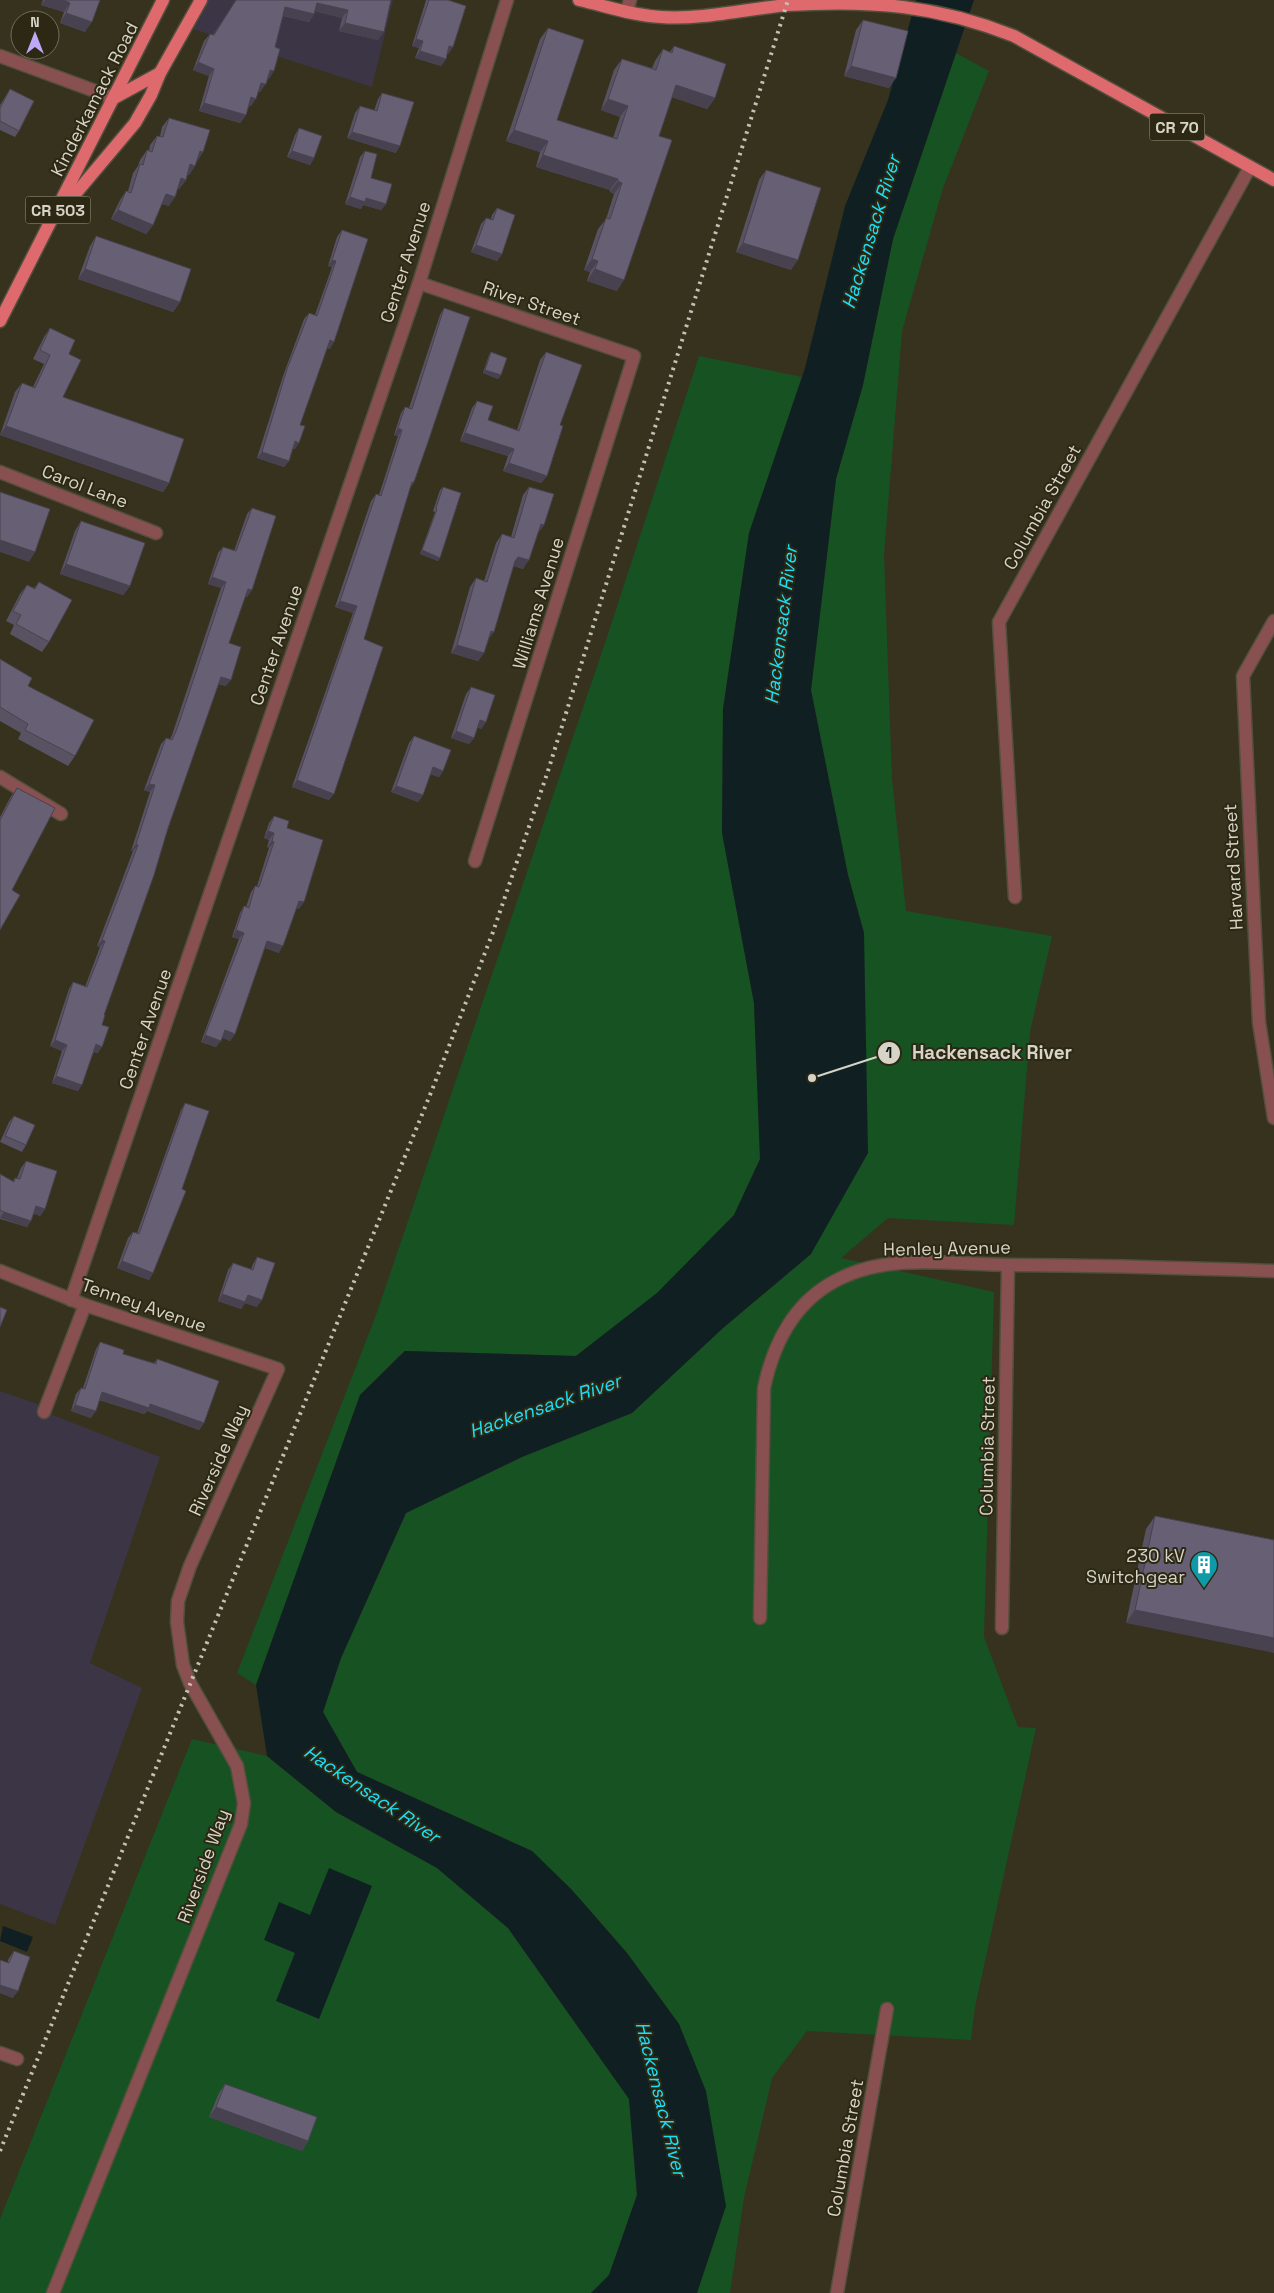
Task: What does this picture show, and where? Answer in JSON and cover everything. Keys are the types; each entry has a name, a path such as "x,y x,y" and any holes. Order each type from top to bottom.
{"main road":[{"name":"Kinderkamack Road","path":"0,320 52,222 163,0"},
{"path":"52,222 134,123 199,5 207,0"},
{"name":"CR 70","path":"579,0 628,6 662,17 830,2 904,5 940,11 975,20 1014,36 1274,180"},
{"path":"114,98 160,73"}],"street":[{"name":"Center Avenue","path":"71,1300 418,283 507,0"},
{"path":"0,56 114,98"},
{"name":"Columbia Street","path":"1015,897 999,622 1250,167"},
{"name":"River Street","path":"418,283 634,356"},
{"name":"Williams Avenue","path":"475,861 634,356"},
{"name":"Carol Lane","path":"0,472 156,533"},
{"name":"Harvard Street","path":"1274,621 1243,676 1259,1022 1274,1118"},
{"path":"0,777 61,814"},
{"name":"Henley Avenue","path":"760,1618 764,1388 770,1362 781,1335 789,1322 818,1292 841,1278 866,1268 904,1263 1274,1270"},
{"name":"Columbia Street","path":"1002,1628 1008,1265"},
{"name":"Tenney Avenue","path":"0,1271 85,1305 278,1369"},
{"path":"44,1412 85,1305"},
{"name":"Riverside Way","path":"53,2293 241,1824 244,1803 237,1766 190,1683 183,1665 177,1622 178,1601 190,1566 278,1369"},
{"name":"Columbia Street","path":"837,2293 887,2009"},
{"path":"0,2053 17,2059"}],"shaded area":[{"path":"207,0 393,0 372,87 187,27 196,11"},
{"path":"0,1391 46,1407 45,1412 160,1457 90,1663 142,1688 55,1925 0,1904"}],"green space":[{"path":"956,53 989,71 943,188 902,331 884,555 892,779 906,911 1052,936 1030,1032 1014,1225 888,1218 841,1258 994,1292 984,1637 1018,1727 1036,1728 975,2007 971,2040 807,2031 772,2078 744,2198 730,2293 697,2293 726,2206 679,2024 627,1953 572,1890 532,1851 357,1772 323,1712 341,1658 406,1513 522,1457 632,1413 723,1328 811,1254 864,933 848,875 811,690 836,479 863,385 893,239"},
{"path":"699,356 802,377 749,533 723,709 722,833 754,1003 760,1159 734,1215 657,1293 576,1356 404,1351 360,1395 256,1685 237,1673 376,1315 605,643"},
{"path":"192,1739 267,1756 336,1812 437,1868 508,1928 629,2099 637,2195 609,2275 591,2293 0,2293 0,2219"}],"water":[{"name":"Hackensack River","path":"916,0 974,0 893,239 863,385 836,479 811,690 848,875 864,933 868,1153 811,1254 723,1328 632,1413 522,1457 406,1513 341,1658 323,1712 357,1772 532,1851 572,1890 627,1953 679,2024 706,2091 726,2206 697,2293 591,2293 609,2275 637,2195 629,2099 508,1928 437,1868 336,1812 267,1756 256,1685 360,1395 405,1351 576,1356 657,1293 734,1215 760,1159 754,1003 722,833 723,709 749,533 805,368 845,206 888,100"},
{"path":"329,1868 372,1886 319,2019 276,2001 295,1953 264,1940 279,1902 310,1915"},
{"path":"3,1926 33,1937 27,1952 0,1941"}],"building":[{"path":"63,0 100,0 92,22 66,13 70,3"},
{"path":"236,0 391,0 384,32 345,23 348,10 317,3 314,14 285,7 275,47 280,49 274,71 270,70 266,84 261,83 256,99 251,97 246,115 204,103 214,69 198,62 210,34 214,35"},
{"path":"429,0 448,0 466,6 453,47 449,46 446,59 420,51 423,41 416,39"},
{"path":"863,20 908,31 896,78 851,66"},
{"path":"548,28 584,40 557,120 617,139 628,106 608,99 622,59 656,70 663,49 672,53 674,46 726,64 715,98 676,85 659,136 672,140 624,280 595,269 598,261 592,259 606,218 610,219 622,183 618,179 543,155 548,141 514,130"},
{"path":"10,89 34,101 19,131 0,121 0,108"},
{"path":"382,93 414,102 400,146 352,132 360,106 377,111"},
{"path":"169,118 210,130 203,152 200,151 195,166 190,164 186,180 181,178 175,197 166,194 153,225 118,210 126,191 131,193 140,164 143,165 147,150 152,152 157,136 163,137"},
{"path":"299,128 322,136 314,158 292,151"},
{"path":"365,151 377,154 371,178 392,184 386,204 366,198 365,202 350,197"},
{"path":"766,170 821,188 798,260 743,243"},
{"path":"497,208 515,215 502,254 476,245 486,218 493,220"},
{"path":"342,230 368,239 334,342 330,340 300,425 305,426 299,443 295,441 289,461 262,452 287,369 309,313 317,316 336,261 332,260"},
{"path":"96,236 191,269 180,302 85,269"},
{"path":"444,308 470,317 414,482 412,482 364,639 383,647 334,794 297,780 357,606 340,601 376,494 381,496 402,430 398,428 405,407 412,409"},
{"path":"50,328 75,340 69,354 81,360 63,397 184,439 169,483 6,426 22,383 35,388 50,355 40,350"},
{"path":"491,352 507,358 501,375 485,370"},
{"path":"546,352 582,365 560,425 563,426 547,476 509,463 514,449 465,433 477,401 493,406 488,420 519,431"},
{"path":"443,487 461,493 440,558 422,550"},
{"path":"529,487 554,494 544,525 541,524 529,560 518,557 515,561 494,632 491,631 484,653 457,645 476,578 487,582 502,534 514,538"},
{"path":"0,492 50,509 35,552 0,540"},
{"path":"252,508 276,516 252,590 248,589 229,643 241,647 231,680 221,677 104,1015 102,1025 109,1027 102,1047 96,1044 82,1085 56,1076 67,1045 55,1040 73,982 87,987 105,941 102,940 138,845 136,844 155,785 149,784 166,738 172,740 177,729 226,582 212,577 223,547 236,551"},
{"path":"81,521 145,543 130,586 66,564"},
{"path":"39,582 72,600 49,642 16,624 21,615 13,611 27,585 35,589"},
{"path":"0,659 32,678 28,686 94,720 75,756 25,730 28,724 0,707"},
{"path":"471,687 495,695 486,722 480,720 474,738 456,731"},
{"path":"414,736 451,750 443,771 433,767 423,795 396,786"},
{"path":"17,788 55,808 12,890 20,895 0,930 0,820"},
{"path":"274,816 289,821 287,828 323,840 304,902 299,901 283,946 267,941 235,1034 225,1030 221,1041 205,1035 244,933 236,930 244,906 249,908 255,886 259,887 274,842 272,841 274,833 268,831"},
{"path":"185,1103 209,1111 182,1189 186,1191 153,1273 122,1261 133,1232 139,1234"},
{"path":"14,1116 35,1125 26,1145 5,1136"},
{"path":"26,1161 57,1171 45,1209 36,1206 31,1221 0,1210 0,1174 14,1182 15,1178 20,1179"},
{"path":"257,1257 275,1263 262,1300 248,1295 245,1302 222,1294 233,1263 253,1270"},
{"path":"0,1307 7,1310 0,1327"},
{"path":"100,1342 124,1350 123,1354 156,1364 157,1359 219,1381 204,1423 150,1404 149,1408 102,1392 96,1411 75,1405 81,1388 85,1389"},
{"name":"230 kV Switchgear","path":"1155,1516 1274,1540 1274,1638 1135,1610"},
{"path":"14,1951 30,1957 18,1991 0,1985 0,1960 9,1963"},
{"path":"225,2084 317,2117 308,2141 216,2107"}],"railway":[{"path":"0,2151 432,1090 493,932 548,771 788,0"}],"place":[{"name":"Hackensack River","path":"812,1078"},
{"name":"230 kV Switchgear","path":"1204,1589"}]}
